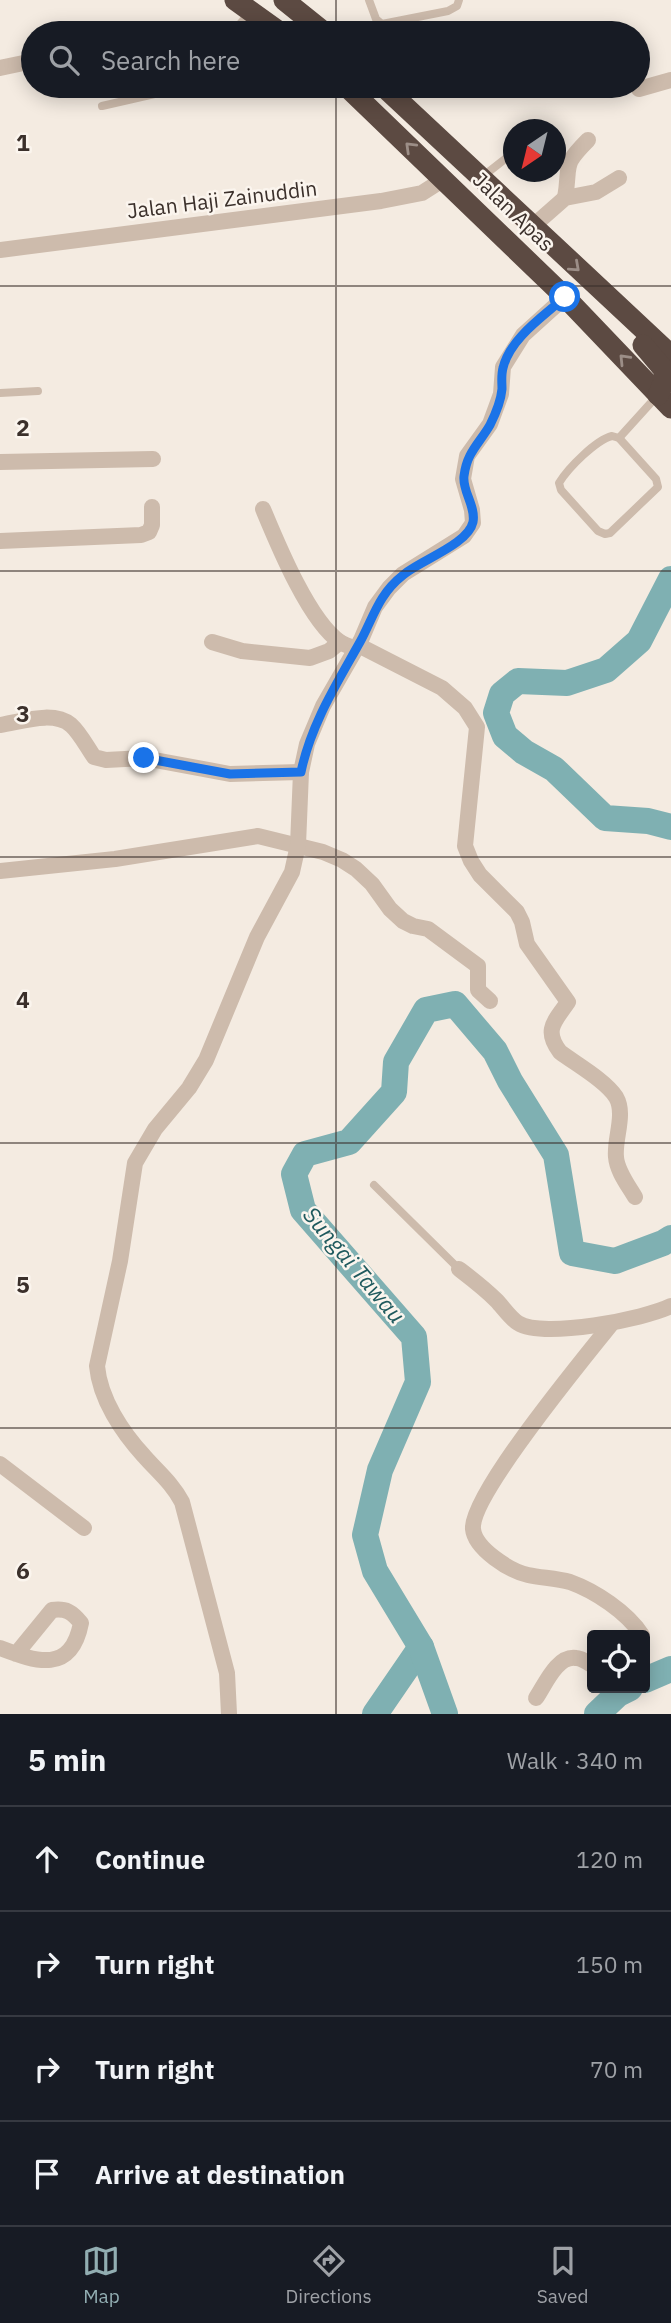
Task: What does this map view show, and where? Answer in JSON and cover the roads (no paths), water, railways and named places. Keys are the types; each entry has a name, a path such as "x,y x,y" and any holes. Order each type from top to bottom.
{"highway":[{"path":"284,0 310,21"},
{"path":"243,6 264,21"},
{"name":"Jalan Apas","path":"359,98 565,297 665,401"},
{"name":"Jalan Apas","path":"396,98 671,355"},
{"path":"629,317 628,325 664,370 665,401"}],"street":[{"path":"0,68 21,64"},
{"path":"650,86 671,80"},
{"path":"565,198 567,165 588,139"},
{"path":"532,227 565,198 596,192 619,178"},
{"name":"Jalan Haji Zainuddin","path":"0,250 381,201 422,193 444,180"},
{"path":"229,1714 227,1673 182,1502 171,1483 143,1456 114,1414 99,1384 97,1366 120,1261 135,1163 155,1129 190,1088 206,1060 257,937 292,872 298,845 301,772 307,744 323,706 357,647 375,607 389,588 403,574 464,536 473,523 463,479 467,456 490,424 501,394 503,367 523,335 565,297"},
{"path":"0,462 153,459"},
{"path":"0,541 141,536 149,532 152,525 152,507"},
{"path":"263,509 283,557 314,613 340,642 357,647 442,688 465,708 477,727 465,846 480,875 517,912 527,944 568,1002 551,1030 550,1037 554,1044 560,1052 607,1087 616,1097 620,1112 617,1166 635,1197"},
{"path":"212,642 242,651 310,658 329,651 340,642"},
{"path":"0,725 51,717 62,719 72,726 94,757 106,760 144,758 230,774 301,772"},
{"path":"0,871 115,859 258,836 298,845 333,855 356,869 403,921 428,929 478,966 478,990 490,1001"},
{"path":"459,1269 484,1288 517,1322 527,1327 541,1329 612,1323 655,1313 671,1306"},
{"path":"612,1323 516,1446 485,1496 474,1521 473,1531 478,1541 504,1565 528,1575 569,1582 589,1590 638,1630"},
{"path":"0,1464 84,1528"},
{"path":"0,1648 16,1654"},
{"path":"536,1698 559,1663 568,1658 577,1658 587,1663"}],"lane":[{"path":"369,0 379,21"},
{"path":"397,21 448,10 457,6 459,0"},
{"path":"102,106 137,98"},
{"path":"480,179 503,160"},
{"path":"0,393 38,391"},
{"path":"619,438 665,401"},
{"path":"612,436 619,438 656,479 658,487 611,533 605,534 598,531 561,490 559,482 564,474 603,439 612,436"},
{"path":"374,1185 459,1269"}],"waterway":[{"name":"Sungai Tawau","path":"671,579 639,641 606,670 567,683 518,681 502,694 496,713 505,736 524,752 554,769 605,818 648,821 671,827"},
{"name":"Sungai Tawau","path":"445,1714 421,1647 375,1571 365,1535 380,1470 418,1382 414,1337 303,1210 294,1174 305,1154 349,1142 394,1092 396,1062 426,1010 455,1004 495,1051 510,1081 556,1155 572,1253 615,1261 671,1238"},
{"path":"375,1714 421,1647"},
{"name":"Sungai Tawau","path":"650,1678 671,1669"},
{"name":"Sungai Tawau","path":"597,1714 620,1693"}]}
